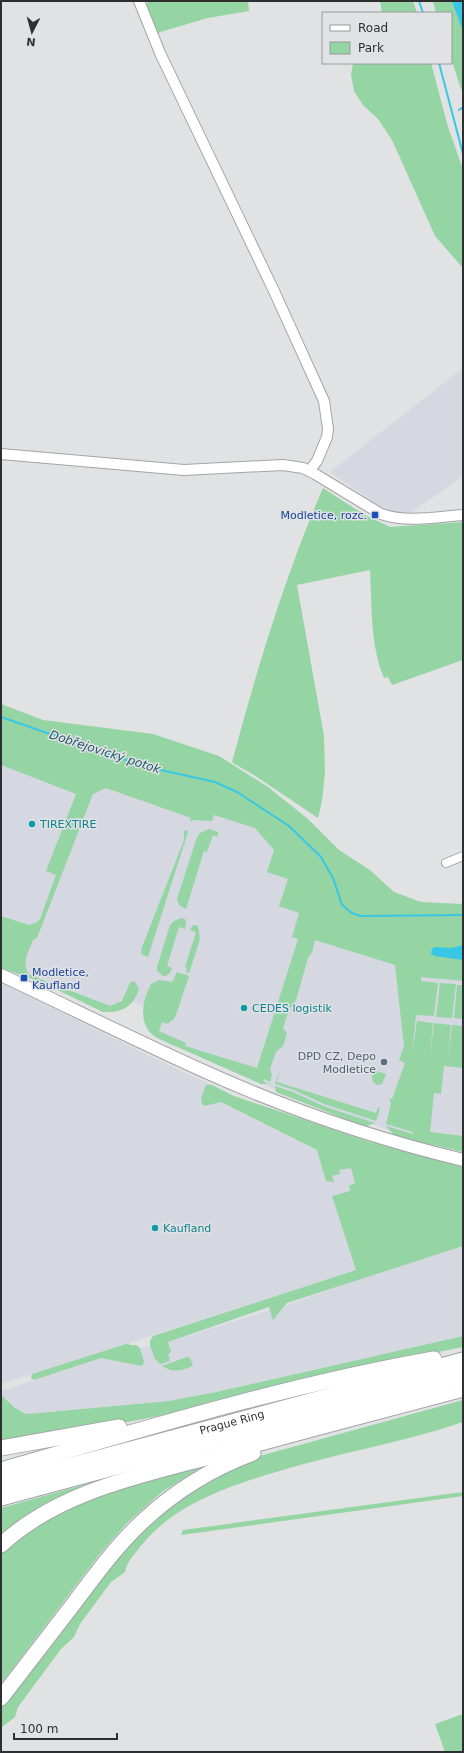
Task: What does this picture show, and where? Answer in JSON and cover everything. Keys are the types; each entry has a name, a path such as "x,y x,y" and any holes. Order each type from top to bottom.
{"highway":[{"path":"1,1470 123,1434 377,1369 463,1353"},
{"name":"Prague Ring","path":"1,1484 463,1360"},
{"name":"Prague Ring","path":"1,1498 463,1374"},
{"path":"1,1545 28,1523 50,1510 102,1488 181,1465 463,1389"},
{"path":"1,1448 243,1403"},
{"path":"1,1698 104,1563 143,1521 158,1508 176,1493 216,1469 245,1456 325,1426"}],"main road":[{"path":"1,975 207,1072 269,1097 325,1119 400,1143 463,1160"}],"street":[{"path":"139,1 160,53 274,291 324,400 328,429 327,437 317,461 309,471"},
{"path":"1,454 184,470 283,465 309,471 381,514 390,517 407,519 463,515"},
{"path":"446,864 463,856"}],"shaded area":[{"path":"463,368 463,476 408,515 387,511 330,472"},
{"path":"1,739 222,801 463,943 463,1150 413,1139 274,1089 155,1033 144,1007 133,1002 110,1011 1,963"},
{"path":"1,982 149,1056 212,1085 217,1100 317,1150 463,1183 463,1236 1,1384"},
{"path":"463,1246 463,1336 216,1392 169,1401 28,1414 13,1408 1,1395 1,1391 101,1358 168,1342 289,1304 380,1272"}],"green space":[{"path":"150,1 248,1 249,11 208,18 160,32 157,35 145,5"},
{"path":"380,1 413,1 417,12 382,12"},
{"path":"433,1 463,1 463,90 461,89 452,61 452,12 436,12"},
{"path":"353,64 431,64 448,127 463,169 463,268 435,236 392,140 378,119 363,105 354,91 351,75"},
{"path":"323,488 363,514 390,527 463,522 463,660 392,685 388,677 384,678 376,652 372,625 370,570 297,585 324,736 325,773 322,801 318,818 232,762 251,692 284,589"},
{"path":"1,704 43,720 153,734 219,756 268,787 308,819 339,850 370,870 394,892 421,902 463,904 463,981 421,977 421,981 438,983 434,1016 416,1015 412,1055 417,1021 433,1023 430,1057 434,1023 451,1025 448,1059 452,1025 463,1026 463,1068 444,1066 441,1094 434,1093 430,1132 463,1136 463,1152 395,1136 386,1126 413,1134 413,1132 386,1124 391,1104 389,1098 392,1099 405,1063 399,1060 404,1046 395,965 315,940 312,952 308,958 294,1007 290,1007 283,1028 287,1033 283,1046 276,1052 270,1069 272,1074 270,1082 265,1079 263,1081 268,1084 261,1084 157,1038 146,1027 143,1013 145,998 151,984 159,980 172,982 177,972 189,976 176,1015 173,1020 167,1024 162,1022 159,1031 186,1043 185,1046 257,1068 298,939 292,937 299,913 279,906 288,879 267,872 274,850 255,828 214,815 212,821 193,820 190,822 191,818 106,788 93,794 37,938 33,940 26,958 26,967 30,975 110,1006 122,1001 132,981 135,982 139,989 137,995 126,1008 116,1011 103,1012 43,983 1,968 1,916 29,925 40,919 56,875 46,871 76,794 1,765"},
{"path":"209,829 218,832 218,837 213,835 207,852 204,851 186,909 179,905 177,899 196,840 200,833"},
{"path":"187,830 188,832 148,957 141,954 142,947 184,840 184,831"},
{"path":"181,918 185,919 185,929 179,927 167,966 172,968 170,973 163,976 157,971 157,967 170,925 174,921"},
{"path":"193,925 198,926 200,939 189,973 186,972 187,968 185,967 196,932 190,930"},
{"path":"440,983 456,984 452,1018 436,1017"},
{"path":"457,985 463,985 463,1019 454,1018"},
{"path":"374,1070 386,1074 382,1084 377,1085 373,1082 372,1076"},
{"path":"280,1071 277,1082 376,1113 378,1107 380,1108 376,1121 324,1104 294,1090 275,1084"},
{"path":"206,1085 212,1085 234,1096 367,1141 463,1167 463,1246 287,1303 273,1320 269,1307 168,1342 171,1352 168,1354 170,1361 160,1364 155,1359 150,1345 150,1341 153,1336 356,1270 332,1196 350,1191 349,1186 355,1183 351,1168 339,1170 340,1174 332,1176 334,1182 326,1181 317,1150 221,1102 205,1106 202,1104 201,1098"},
{"path":"275,1086 293,1092 323,1106 375,1123 367,1126 361,1125 276,1092"},
{"path":"463,1336 463,1347 363,1367 215,1404 117,1424 1,1441 1,1395 16,1409 28,1414 169,1401 216,1392"},
{"path":"129,1343 129,1345 136,1345 140,1348 144,1362 142,1366 101,1358 34,1380 31,1378 32,1374"},
{"path":"187,1357 190,1358 193,1366 185,1369 170,1370 162,1366"},
{"path":"463,1400 463,1422 417,1436 299,1465 238,1484 202,1499 169,1519 140,1547 129,1561 125,1572 111,1582 80,1624 74,1637 61,1649 18,1707 15,1717 1,1728 1,1701 111,1560 173,1500 256,1457"},
{"path":"165,1462 1,1539 1,1508"},
{"path":"203,1466 162,1492 127,1523 99,1555 1,1684 1,1550 27,1529 103,1492"},
{"path":"463,1492 463,1496 181,1535 183,1530"},
{"path":"463,1714 463,1752 445,1752 435,1724"}],"water":[{"path":"452,1 463,1 463,29 461,26"},
{"path":"463,945 463,960 434,956 431,953 434,947 451,948"}],"waterway":[{"path":"419,1 423,12"},
{"path":"439,64 463,154"},
{"path":"459,110 463,107"},
{"name":"Dobřejovický potok","path":"1,717 143,766 215,782 237,792 289,826 321,857 333,878 342,905 352,913 360,916 463,915"}],"place":[{"name":"Modletice, rozc.","path":"375,515"},
{"name":"TIREXTIRE","path":"32,824"},
{"name":"Modletice, Kaufland","path":"24,978"},
{"name":"CEDES logistik","path":"244,1008"},
{"name":"DPD CZ, Depo Modletice","path":"384,1062"},
{"name":"Kaufland","path":"155,1228"}]}
